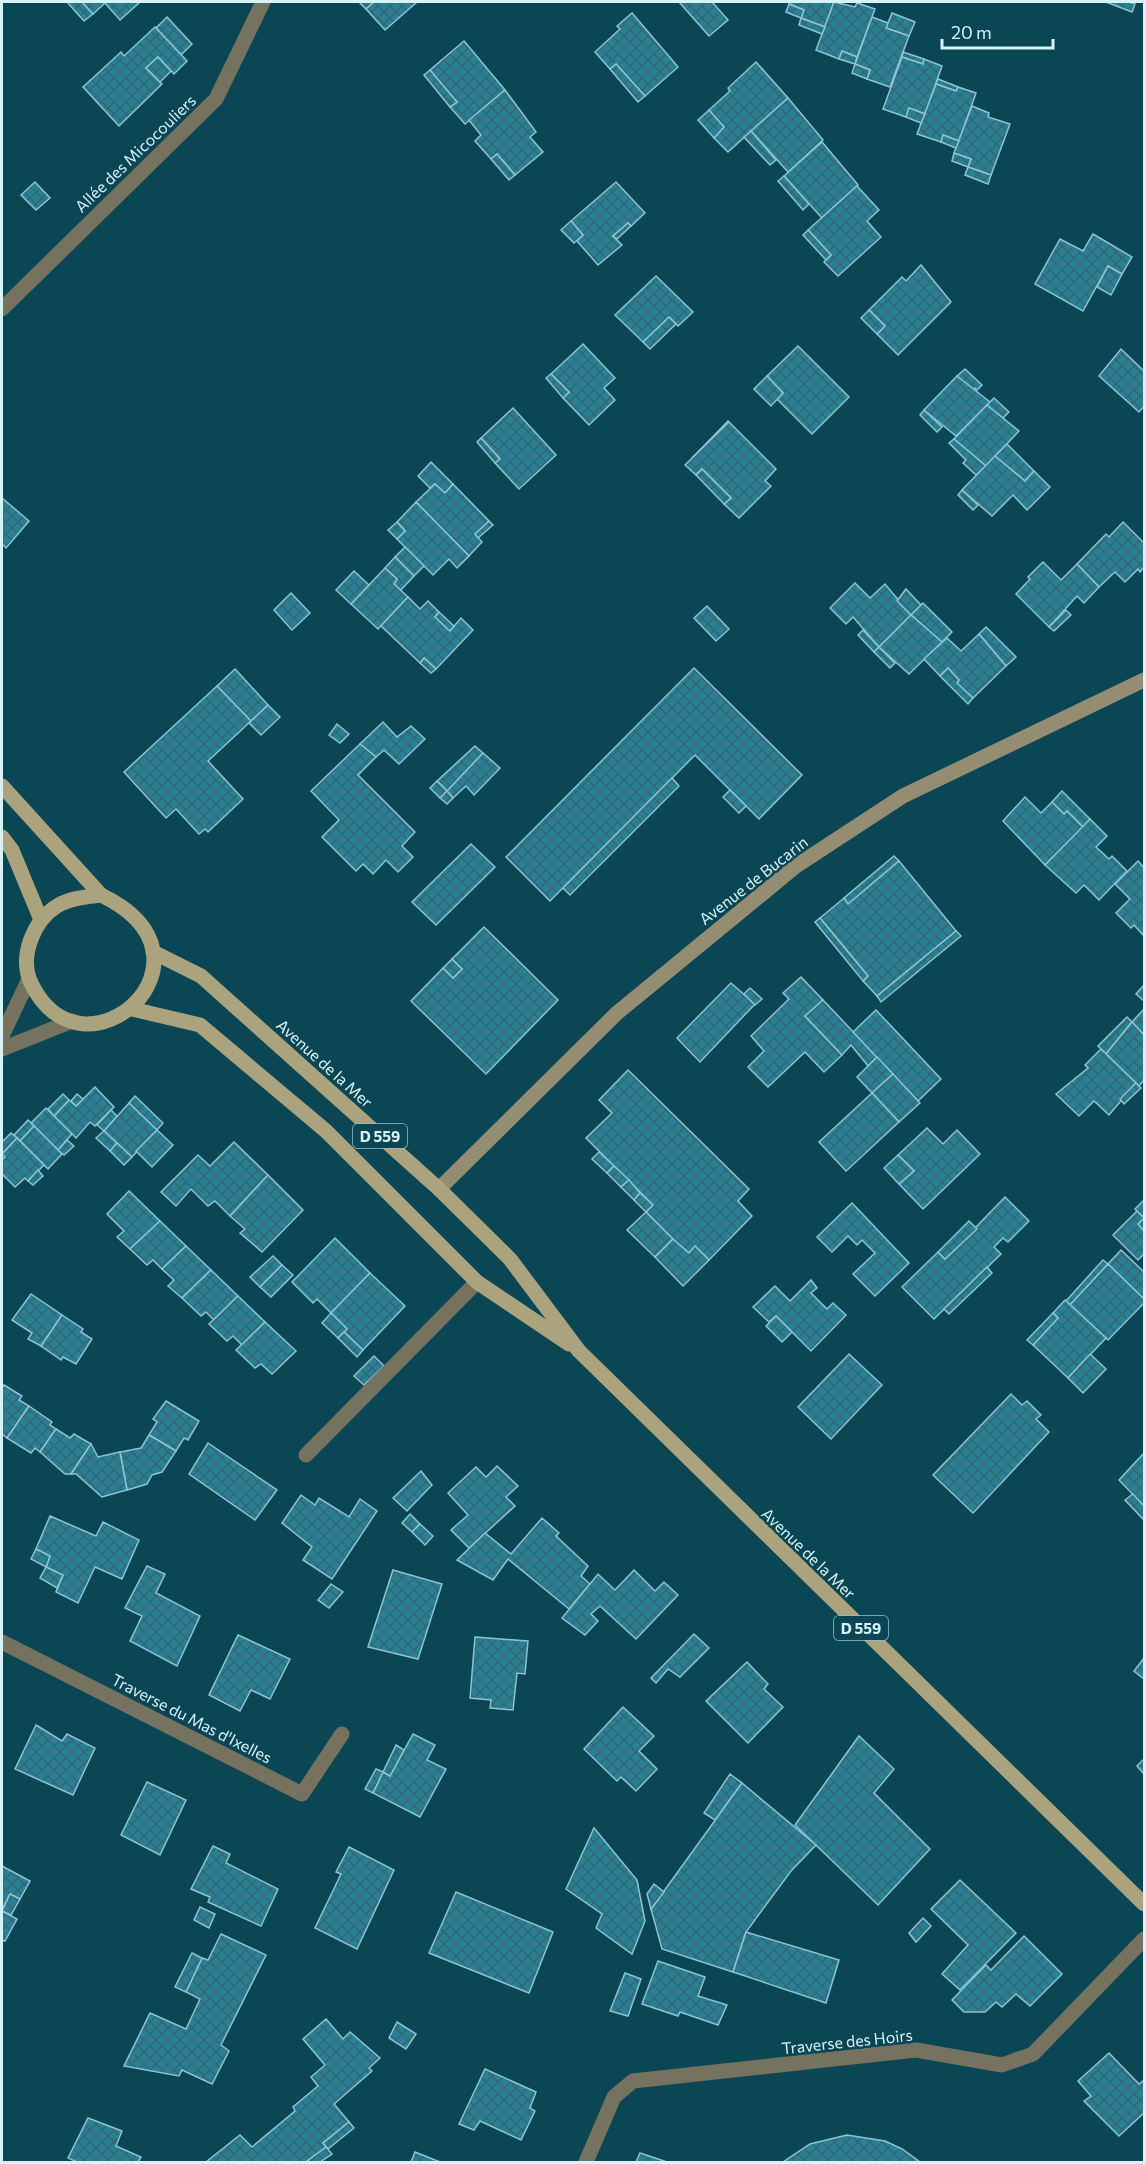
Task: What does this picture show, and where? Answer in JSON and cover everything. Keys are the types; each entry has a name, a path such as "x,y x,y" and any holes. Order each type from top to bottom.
{"main road":[{"path":"2,786 101,895 135,915 147,932 153,952 153,973 145,993 132,1009 113,1020 93,1024 72,1021 53,1013 39,998 29,979 27,958 31,938 41,920 57,906 76,898 101,895"},
{"path":"2,837 12,850 41,920"},
{"name":"Avenue de la Mer","path":"153,952 201,976 439,1189 510,1259 579,1351 1144,1904"},
{"name":"Avenue de la Mer","path":"132,1009 200,1025 326,1131 477,1282 579,1351"}],"street":[{"name":"Allée des Micocouliers","path":"2,309 216,99 263,2"},
{"name":"Avenue de Bucarin","path":"439,1189 616,1013 796,866 903,796 1144,680"},
{"path":"2,1035 29,979"},
{"path":"2,1049 72,1021"},
{"path":"306,1455 477,1282"},
{"name":"Traverse du Mas d'Ixelles","path":"2,1642 302,1794 342,1734"},
{"name":"Traverse des Hoirs","path":"586,2163 614,2097 633,2081 916,2050 1002,2065 1032,2054 1144,1939"}],"building":[{"path":"67,2 82,2 93,14 84,21"},
{"path":"82,2 140,2 120,20 105,3 93,14"},
{"path":"359,2 375,2 366,9"},
{"path":"374,2 417,2 385,30 366,9"},
{"path":"679,2 712,2 728,20 709,36"},
{"path":"790,2 834,2 825,27 801,18 804,10 789,4"},
{"path":"834,2 855,7 857,3 875,9 857,57 842,51 839,59 816,50"},
{"path":"1106,2 1129,2 1135,4 1132,12"},
{"path":"789,4 804,10 801,18 786,12"},
{"path":"632,13 678,67 645,96 616,64 610,69 595,52 620,29 617,26"},
{"path":"892,13 915,22 909,36 886,28"},
{"path":"167,17 192,44 181,55 156,28"},
{"path":"872,17 888,23 886,28 909,36 890,87 867,79 870,70 855,64"},
{"path":"801,18 825,27 822,34 799,25"},
{"path":"155,27 187,61 174,74 158,57 146,68 162,84 119,126 83,87 121,52 124,56"},
{"path":"464,41 505,90 465,124 450,107 457,102 430,70"},
{"path":"842,51 857,57 855,64 839,59"},
{"path":"903,52 924,59 923,64 902,57"},
{"path":"158,57 171,71 160,82 146,68"},
{"path":"902,57 923,64 924,59 942,66 925,114 909,108 906,117 883,109"},
{"path":"756,62 788,98 728,152 714,138 724,127 709,110 730,91 728,88"},
{"path":"616,64 645,96 638,102 610,69"},
{"path":"855,64 870,70 867,79 852,73"},
{"path":"430,70 457,102 450,107 424,75"},
{"path":"938,79 958,87 956,91 936,84"},
{"path":"936,84 956,91 958,87 976,93 959,141 943,135 941,142 917,134"},
{"path":"505,90 536,132 530,137 543,152 515,175 497,154 491,159 475,141 481,135 469,120"},
{"path":"788,98 823,140 788,172 751,131"},
{"path":"972,106 989,113 988,117 1010,124 991,175 968,167 971,159 954,153"},
{"path":"909,108 925,114 921,123 906,117"},
{"path":"709,110 724,127 714,138 698,120"},
{"path":"751,131 776,160 770,165 744,137"},
{"path":"943,135 959,141 956,148 941,142"},
{"path":"822,142 858,185 822,218 784,176"},
{"path":"954,153 971,159 968,167 952,161"},
{"path":"497,154 515,175 509,180 491,159"},
{"path":"968,167 991,175 988,184 965,175"},
{"path":"784,176 809,204 803,210 778,181"},
{"path":"35,182 50,198 36,210 21,195"},
{"path":"616,182 645,213 631,226 628,223 613,236 622,245 598,265 577,241 583,235 571,221"},
{"path":"857,186 879,210 867,221 881,237 838,276 824,262 831,255 808,230"},
{"path":"571,221 583,235 574,243 561,230"},
{"path":"628,223 631,226 617,239 613,236"},
{"path":"808,230 831,255 826,260 803,235"},
{"path":"1093,234 1132,257 1122,274 1108,266 1083,311 1035,284 1060,239 1083,251"},
{"path":"921,265 951,302 898,355 877,334 885,326 869,310 902,277 906,281"},
{"path":"1108,266 1122,274 1111,295 1097,287"},
{"path":"656,276 693,312 678,326 669,317 643,342 615,315"},
{"path":"869,310 885,326 877,334 861,318"},
{"path":"669,317 676,324 650,349 643,342"},
{"path":"583,344 615,378 604,388 615,400 589,425 563,398 569,392 551,374"},
{"path":"798,346 849,397 812,434 777,399 783,393 767,376"},
{"path":"1121,349 1144,371 1144,406 1139,412 1099,376"},
{"path":"965,369 982,385 977,390 975,388 973,391 957,376"},
{"path":"551,374 569,392 563,398 546,378"},
{"path":"767,376 783,393 771,406 754,389"},
{"path":"957,376 990,402 956,436 924,410"},
{"path":"994,398 1009,412 1002,419 987,405"},
{"path":"987,405 1019,431 986,466 954,439"},
{"path":"513,408 556,455 519,489 495,463 500,459 481,438"},
{"path":"924,410 942,427 937,432 920,415"},
{"path":"729,422 693,459 692,458"},
{"path":"729,422 776,469 765,481 771,486 739,518 724,504 731,498 702,469 696,475 685,465"},
{"path":"481,438 500,459 495,463 477,442"},
{"path":"954,439 986,466 976,475 963,463 966,460 949,443"},
{"path":"1007,444 1034,471 1025,481 995,456"},
{"path":"995,456 1025,481 1034,471 1050,487 1027,510 1013,495 992,516 962,490"},
{"path":"431,462 453,484 445,493 435,484 430,488 418,476"},
{"path":"702,469 731,498 724,504 696,475"},
{"path":"435,484 445,493 453,484 489,521 475,534 482,542 469,556 416,502"},
{"path":"962,490 978,505 973,510 958,495"},
{"path":"2,498 29,521 6,548 2,544"},
{"path":"416,502 469,556 457,568 449,559 433,575 397,539 405,531 397,522"},
{"path":"489,521 493,525 478,538 475,534"},
{"path":"397,522 405,531 397,539 388,530"},
{"path":"1123,522 1144,543 1144,567 1140,572 1138,569 1125,582 1115,572 1099,587 1077,564 1106,534 1109,537"},
{"path":"405,547 424,566 414,576 395,557"},
{"path":"395,557 414,576 400,591 394,584 397,579 385,568"},
{"path":"1043,562 1061,580 1077,564 1099,587 1084,603 1077,596 1049,627 1016,594"},
{"path":"385,568 397,579 394,584 408,597 378,629 351,604"},
{"path":"354,571 369,585 351,604 336,590"},
{"path":"855,583 870,598 885,584 911,615 879,647 853,617 846,624 830,608"},
{"path":"906,589 921,605 911,615 897,601"},
{"path":"291,593 310,613 292,630 274,610"},
{"path":"408,597 420,609 428,601 439,612 435,617 450,631 461,618 473,630 436,669 424,658 420,663 381,626"},
{"path":"923,603 952,632 942,642 911,615"},
{"path":"707,606 729,629 716,641 694,618"},
{"path":"1066,610 1071,615 1054,631 1049,627"},
{"path":"439,612 454,626 450,631 435,617"},
{"path":"911,615 942,642 909,674 879,647"},
{"path":"986,627 1016,657 1006,666 979,634"},
{"path":"863,630 879,647 874,652 858,635"},
{"path":"979,634 1006,666 973,698 957,683 959,680 948,668 940,676 924,659 947,638 961,651"},
{"path":"879,647 895,663 890,668 874,652"},
{"path":"424,658 436,669 431,673 420,663"},
{"path":"694,668 802,775 759,819 695,755 550,901 506,857"},
{"path":"948,668 959,680 957,683 973,698 968,704 940,676"},
{"path":"235,669 268,705 251,721 217,686"},
{"path":"217,686 251,721 208,761 243,799 208,832 205,829 199,834 176,809 166,818 124,772"},
{"path":"268,705 280,717 261,735 249,723"},
{"path":"383,722 397,737 411,726 425,739 399,764 384,750 376,757 360,744"},
{"path":"337,724 349,734 340,743 329,735"},
{"path":"360,744 376,757 358,775 415,832 402,846 413,857 398,872 386,860 373,874 363,864 356,871 322,837 339,820 311,791"},
{"path":"475,746 483,753 447,791 437,781"},
{"path":"483,753 500,768 474,795 466,786 453,798 447,791"},
{"path":"672,778 679,786 570,895 563,888"},
{"path":"437,781 447,791 440,798 430,788"},
{"path":"730,790 746,806 739,813 723,797"},
{"path":"447,791 453,798 447,804 440,798"},
{"path":"1062,791 1090,819 1083,827 1067,811 1064,814 1052,802"},
{"path":"1025,797 1041,813 1052,802 1064,814 1067,811 1083,827 1045,865 1003,821"},
{"path":"1090,819 1107,836 1096,847 1109,859 1112,856 1127,871 1099,900 1084,885 1076,893 1045,865"},
{"path":"471,844 495,867 436,925 412,902"},
{"path":"894,856 899,861 848,904 844,898"},
{"path":"899,861 956,931 877,996 863,981 868,976 820,918 844,898 848,904"},
{"path":"1138,861 1144,868 1144,936 1134,925 1131,928 1116,913 1130,899 1115,884"},
{"path":"820,918 868,976 863,981 815,922"},
{"path":"484,927 558,1000 486,1074 411,1001 443,968 453,978 462,969 452,959"},
{"path":"956,931 961,936 881,1002 877,996"},
{"path":"452,959 462,969 453,978 443,968"},
{"path":"801,977 823,1000 805,1016 842,1055 824,1072 805,1052 768,1087 748,1067 764,1051 751,1036 789,999 783,993"},
{"path":"731,983 755,1004 700,1062 677,1038"},
{"path":"1144,985 1144,1001 1136,994"},
{"path":"750,988 762,999 755,1005 744,994"},
{"path":"823,1000 877,1057 868,1066 851,1045 842,1055 805,1016"},
{"path":"1144,1009 1144,1035 1132,1022"},
{"path":"876,1010 941,1079 918,1101 853,1032"},
{"path":"1127,1017 1132,1022 1106,1054 1098,1046"},
{"path":"1132,1022 1144,1035 1144,1080 1139,1086 1106,1054"},
{"path":"1101,1049 1136,1083 1109,1115 1094,1101 1079,1116 1056,1094 1088,1068 1085,1065"},
{"path":"877,1057 893,1074 872,1093 857,1077"},
{"path":"628,1070 749,1189 738,1201 752,1216 709,1260 695,1246 689,1253 673,1239 646,1212 653,1205 586,1138 612,1113 599,1100"},
{"path":"893,1074 920,1103 899,1122 872,1093"},
{"path":"1136,1083 1141,1088 1124,1104 1120,1099"},
{"path":"95,1087 114,1107 95,1126 90,1122 76,1138 54,1116 69,1100 76,1106"},
{"path":"872,1093 899,1122 846,1171 819,1142"},
{"path":"63,1094 69,1100 54,1116 48,1109"},
{"path":"77,1094 83,1099 76,1106 71,1101"},
{"path":"135,1096 163,1123 157,1130 129,1103"},
{"path":"129,1103 157,1130 132,1157 104,1131"},
{"path":"46,1108 72,1134 58,1150 31,1123"},
{"path":"111,1110 117,1116 104,1131 97,1125"},
{"path":"28,1120 34,1126 20,1141 14,1135"},
{"path":"34,1126 62,1154 48,1169 20,1141"},
{"path":"927,1128 943,1144 957,1130 980,1154 923,1209 899,1184 914,1171 898,1155"},
{"path":"157,1130 173,1145 152,1167 136,1151"},
{"path":"104,1131 117,1143 110,1151 96,1138"},
{"path":"11,1133 17,1138 2,1154 2,1142"},
{"path":"17,1138 44,1165 28,1181 25,1178 15,1187 2,1174 2,1160 5,1157 2,1154"},
{"path":"67,1140 74,1146 64,1155 58,1150"},
{"path":"234,1142 268,1175 230,1216 215,1201 208,1206 191,1189 176,1206 161,1192 198,1155 210,1166"},
{"path":"117,1143 132,1157 124,1165 110,1151"},
{"path":"599,1152 614,1166 607,1173 592,1159"},
{"path":"898,1155 914,1171 899,1184 884,1168"},
{"path":"614,1166 629,1180 621,1187 607,1173"},
{"path":"38,1170 43,1176 33,1185 28,1181"},
{"path":"268,1175 303,1210 262,1252 240,1233 245,1229 230,1216"},
{"path":"629,1180 640,1193 634,1200 621,1187"},
{"path":"129,1191 160,1221 130,1249 117,1237 124,1231 107,1214"},
{"path":"640,1193 653,1205 646,1212 634,1200"},
{"path":"1005,1197 1029,1221 1008,1242 1003,1238 994,1247 1001,1254 934,1319 902,1287 938,1252 945,1259"},
{"path":"1144,1200 1144,1218 1135,1209"},
{"path":"852,1203 909,1263 875,1296 853,1274 875,1253 862,1240 857,1245 848,1236 832,1252 817,1237"},
{"path":"1137,1211 1144,1218 1138,1224 1144,1231 1144,1254 1138,1260 1113,1235"},
{"path":"646,1212 673,1239 655,1257 627,1230"},
{"path":"1144,1218 1144,1231 1138,1224"},
{"path":"160,1221 186,1246 162,1269 153,1260 147,1265 130,1249"},
{"path":"969,1221 977,1229 945,1259 938,1252"},
{"path":"335,1238 370,1273 331,1313 317,1299 313,1303 292,1282"},
{"path":"673,1239 689,1253 695,1246 709,1260 683,1286 655,1257"},
{"path":"186,1246 211,1270 182,1298 168,1286 174,1280 162,1269"},
{"path":"1121,1250 1144,1272 1144,1299 1108,1264"},
{"path":"273,1256 282,1265 260,1287 250,1277"},
{"path":"1103,1260 1108,1264 1070,1305 1066,1301"},
{"path":"1108,1264 1144,1299 1144,1303 1108,1340 1070,1305"},
{"path":"282,1265 293,1275 271,1297 260,1287"},
{"path":"987,1267 992,1273 949,1314 944,1309"},
{"path":"211,1270 238,1296 214,1320 206,1312 201,1316 182,1298"},
{"path":"370,1273 405,1306 363,1350 344,1332 347,1329 331,1313"},
{"path":"811,1280 817,1288 811,1293 827,1309 833,1303 846,1315 811,1351 776,1316 769,1322 753,1307 775,1286 790,1301"},
{"path":"31,1294 62,1315 41,1346 28,1339 32,1333 12,1320"},
{"path":"238,1296 265,1322 242,1345 233,1336 227,1341 209,1324"},
{"path":"1065,1300 1106,1338 1068,1378 1033,1345 1058,1318 1053,1313"},
{"path":"331,1313 347,1329 338,1338 322,1323"},
{"path":"1053,1313 1058,1318 1033,1345 1027,1340"},
{"path":"62,1315 83,1329 81,1332 92,1339 76,1364 63,1357 61,1360 41,1346"},
{"path":"776,1316 792,1332 782,1342 766,1326"},
{"path":"265,1322 296,1351 272,1374 261,1364 255,1368 236,1350"},
{"path":"344,1332 363,1350 357,1357 338,1338"},
{"path":"849,1354 882,1385 831,1439 798,1407"},
{"path":"1090,1354 1106,1369 1083,1393 1068,1378"},
{"path":"374,1356 384,1366 364,1385 354,1376"},
{"path":"4,1385 22,1396 19,1400 29,1406 7,1438 2,1434 2,1388"},
{"path":"1011,1394 1022,1405 1027,1401 1041,1415 1036,1419 1049,1432 973,1513 933,1475"},
{"path":"166,1401 199,1421 188,1440 184,1438 176,1451 149,1435 157,1422 153,1419"},
{"path":"29,1406 52,1422 50,1425 56,1429 40,1452 35,1448 31,1453 7,1438"},
{"path":"56,1429 70,1438 74,1434 91,1444 71,1474 65,1474 40,1452"},
{"path":"149,1435 176,1451 162,1472 152,1475 147,1484 127,1490 120,1452 141,1448"},
{"path":"208,1443 277,1490 255,1520 189,1474"},
{"path":"91,1444 98,1457 120,1452 127,1490 102,1497 76,1474 71,1474"},
{"path":"1144,1453 1144,1506 1119,1480"},
{"path":"497,1466 518,1486 506,1497 515,1506 469,1548 451,1530 468,1515 448,1493 476,1467 486,1477"},
{"path":"421,1471 432,1485 407,1511 393,1498"},
{"path":"1133,1494 1144,1506 1144,1520 1125,1500"},
{"path":"301,1495 315,1505 319,1498 349,1517 360,1499 377,1511 332,1579 303,1560 312,1547 282,1523"},
{"path":"410,1514 420,1524 412,1532 402,1523"},
{"path":"50,1516 96,1536 103,1522 139,1540 122,1579 95,1567 78,1603 56,1592 63,1575 46,1567 50,1556 36,1549"},
{"path":"542,1518 559,1533 556,1536 588,1566 581,1576 590,1584 569,1609 508,1559 493,1580 457,1560 485,1533 511,1554"},
{"path":"420,1524 433,1536 425,1545 412,1532"},
{"path":"36,1549 50,1556 46,1567 31,1559"},
{"path":"147,1566 165,1574 156,1593 200,1616 177,1666 130,1641 142,1616 125,1608"},
{"path":"46,1567 63,1575 57,1588 40,1578"},
{"path":"393,1570 442,1584 418,1659 368,1647"},
{"path":"634,1570 655,1591 664,1582 678,1595 636,1639 600,1606 591,1614 598,1621 585,1635 562,1618 598,1574 615,1590"},
{"path":"331,1584 343,1592 329,1608 318,1600"},
{"path":"694,1634 709,1648 680,1677 668,1669 656,1683 651,1678"},
{"path":"238,1635 290,1659 270,1699 251,1690 240,1711 209,1695"},
{"path":"475,1637 528,1641 525,1674 517,1673 513,1710 490,1708 491,1700 470,1698"},
{"path":"1144,1658 1144,1679 1134,1671"},
{"path":"747,1662 768,1684 764,1689 783,1707 748,1743 706,1701"},
{"path":"623,1707 654,1736 639,1751 657,1769 636,1791 621,1777 617,1781 584,1749"},
{"path":"36,1725 62,1741 67,1734 95,1748 73,1795 15,1769"},
{"path":"413,1734 435,1745 427,1760 446,1769 420,1817 373,1793 383,1772 390,1776"},
{"path":"859,1736 894,1769 874,1793 930,1849 878,1905 795,1825"},
{"path":"396,1745 404,1750 390,1776 383,1772"},
{"path":"1144,1759 1144,1774 1137,1766"},
{"path":"376,1769 383,1772 373,1793 365,1789"},
{"path":"730,1774 742,1783 715,1820 704,1813"},
{"path":"147,1782 186,1800 160,1855 121,1835"},
{"path":"742,1783 816,1845 791,1871 746,1932 733,1972 662,1949 651,1909"},
{"path":"594,1828 637,1880 645,1921 632,1954 596,1928 602,1914 566,1889"},
{"path":"213,1846 230,1854 226,1863 278,1889 261,1926 208,1902 210,1897 191,1889"},
{"path":"349,1847 394,1870 357,1949 315,1928 341,1874 336,1872"},
{"path":"2,1866 30,1881 20,1899 10,1894 2,1910"},
{"path":"960,1880 1016,1933 960,1990 942,1974 968,1945 931,1909"},
{"path":"654,1884 664,1892 651,1909 647,1894"},
{"path":"456,1892 553,1932 529,1993 429,1953"},
{"path":"10,1894 20,1899 11,1915 2,1911"},
{"path":"200,1907 215,1914 209,1928 194,1920"},
{"path":"2,1911 17,1919 5,1941 2,1940"},
{"path":"923,1918 931,1926 916,1942 909,1933"},
{"path":"746,1932 839,1960 826,2003 733,1972"},
{"path":"221,1934 266,1955 221,2045 229,2051 212,2084 182,2070 179,2076 124,2066 150,2013 186,2029 200,1999 186,1992 202,1958 208,1960"},
{"path":"1024,1936 1062,1974 1030,2006 1016,1994 1002,2007 996,2002 985,2012 964,2012 952,2000 986,1965 991,1970"},
{"path":"192,1953 202,1958 186,1992 175,1987"},
{"path":"658,1961 705,1977 698,1996 727,2005 718,2025 680,2012 678,2016 642,2004"},
{"path":"625,1973 641,1979 628,2016 610,2011"},
{"path":"326,2019 343,2039 350,2032 380,2058 369,2068 372,2071 334,2104 349,2122 323,2143 326,2147 306,2162 206,2162 240,2135 252,2147 295,2111 293,2107 318,2086 311,2077 325,2065 303,2039"},
{"path":"397,2022 416,2034 406,2049 389,2038"},
{"path":"1109,2053 1139,2084 1144,2080 1144,2113 1119,2136 1084,2101 1091,2096 1078,2081"},
{"path":"485,2069 536,2092 530,2108 535,2111 521,2140 480,2121 474,2130 459,2124"},
{"path":"88,2118 122,2131 116,2146 141,2157 138,2162 77,2162 68,2158"},
{"path":"349,2122 354,2128 328,2149 323,2143"},
{"path":"847,2135 885,2141 902,2149 920,2162 783,2162 810,2144"},
{"path":"326,2147 332,2154 320,2162 306,2162"},
{"path":"415,2152 440,2162 411,2162"},
{"path":"640,2153 667,2162 636,2162"}]}
